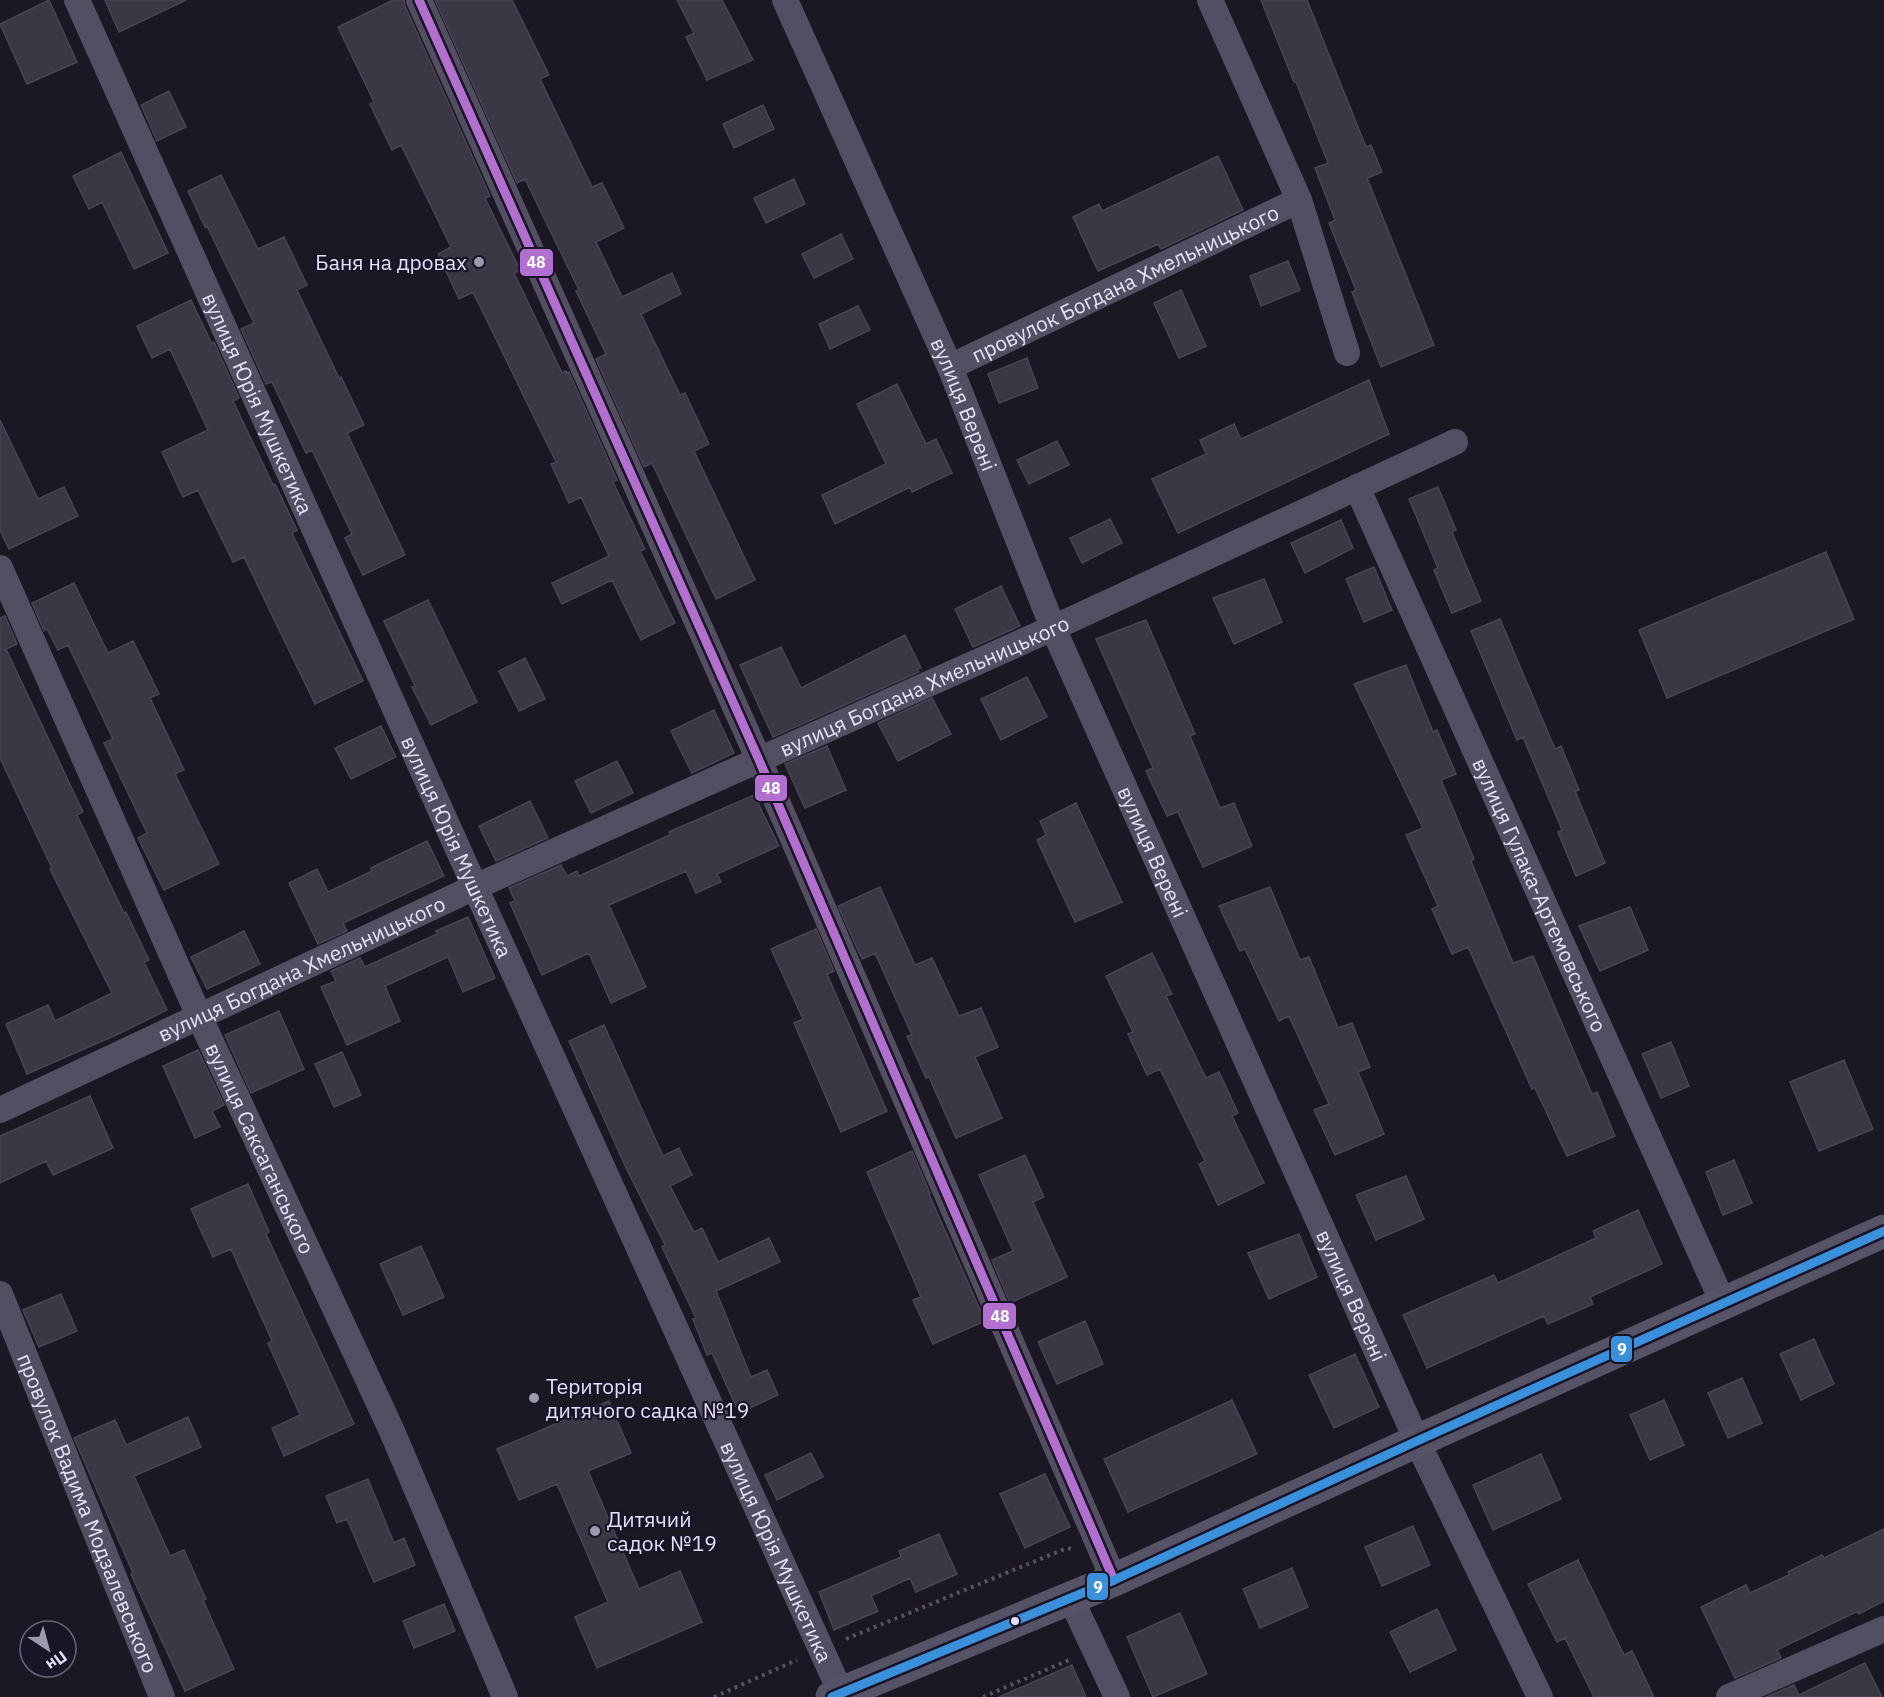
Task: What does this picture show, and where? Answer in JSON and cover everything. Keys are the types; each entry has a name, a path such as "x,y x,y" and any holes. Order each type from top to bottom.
{"main road":[{"path":"836,1695 1114,1580 1884,1231"}],"street":[{"name":"вулиця Юрія Мушкетика","path":"77,0 836,1695"},
{"path":"419,0 759,760 1114,1580"},
{"name":"вулиця Верені","path":"784,0 950,367 1053,628 1418,1441 1540,1697"},
{"name":"провулок Богдана Хмельницького","path":"1210,0 1299,200 1347,353"},
{"name":"провулок Богдана Хмельницького","path":"950,367 1299,200"},
{"name":"вулиця Богдана Хмельницького","path":"0,1110 475,887 1053,628 1455,442"},
{"name":"вулиця Гулака-Артемовського","path":"1357,487 1723,1303"},
{"name":"вулиця Саксаганського","path":"0,568 199,1016 391,1429 505,1697"},
{"name":"провулок Вадима Модзалевського","path":"0,1294 162,1697"},
{"path":"1071,1599 1117,1697"},
{"path":"1729,1697 1884,1629"}],"path":[{"path":"983,1697 1095,1650"}],"building":[{"path":"49,0 77,62 27,84 0,24"},
{"path":"105,0 186,0 119,32"},
{"path":"393,0 404,0 490,196 485,198 520,270 514,273 562,373 569,372 617,480 613,482 645,549 640,551 675,623 641,640 612,580 562,604 552,583 609,556 581,497 569,503 551,464 556,462 473,292 459,299 438,254 451,247 401,145 392,150 370,104 374,102 338,27"},
{"path":"435,0 512,0 549,75 540,79 592,187 602,183 624,228 596,242 622,297 672,273 681,294 641,314 680,395 685,393 709,444 694,451 755,580 716,599 652,463 644,467 596,359 606,354 576,291 579,290 525,179 517,183"},
{"path":"677,0 722,0 753,60 707,80 686,37 694,33"},
{"path":"1261,0 1307,0 1366,147 1371,145 1382,172 1367,178 1434,345 1381,367 1352,292 1356,290 1329,223 1335,220 1315,168 1328,163"},
{"path":"169,91 186,127 157,141 141,105"},
{"path":"763,105 774,129 734,148 723,124"},
{"path":"121,152 168,253 134,269 102,202 89,209 73,176"},
{"path":"1218,156 1243,210 1161,249 1158,244 1098,271 1073,217 1099,204 1102,211"},
{"path":"221,175 258,249 284,237 307,285 297,290 364,425 347,433 405,555 363,575 345,538 352,534 312,450 306,453 272,382 266,384 241,329 254,323 188,191"},
{"path":"794,179 805,204 766,223 754,198"},
{"path":"841,234 853,259 814,278 802,254"},
{"path":"1288,261 1300,290 1261,306 1250,276"},
{"path":"1181,290 1206,346 1179,358 1154,303"},
{"path":"191,300 212,344 214,342 239,398 233,401 297,530 292,533 363,681 315,704 244,557 233,562 198,490 183,497 162,452 208,430 170,349 152,358 137,326"},
{"path":"858,306 870,330 830,349 819,324"},
{"path":"1027,358 1038,388 999,403 988,374"},
{"path":"1369,380 1389,434 1178,533 1152,479 1206,454 1200,440 1234,424 1241,439"},
{"path":"897,384 926,444 936,439 952,473 912,492 910,487 835,524 822,495 886,464 857,404"},
{"path":"0,420 38,499 64,487 78,516 9,549 0,530"},
{"path":"1057,441 1069,465 1029,484 1017,460"},
{"path":"1438,487 1456,530 1452,532 1481,601 1452,613 1434,570 1438,568 1409,499"},
{"path":"1110,519 1122,543 1082,563 1070,538"},
{"path":"1341,520 1353,548 1305,573 1291,543"},
{"path":"1826,552 1854,619 1667,698 1639,630"},
{"path":"1374,567 1392,610 1364,622 1346,579"},
{"path":"1264,579 1282,622 1234,644 1213,598"},
{"path":"74,583 108,653 133,641 159,694 150,698 184,770 175,774 219,864 164,890 138,838 147,833 104,743 113,739 68,645 58,650 47,629 44,631 32,603"},
{"path":"1001,586 1020,626 973,647 955,609"},
{"path":"428,600 477,702 431,725 384,621"},
{"path":"5,616 17,644 6,649 83,812 77,815 149,960 144,962 167,1010 27,1074 6,1024 48,1005 55,1021 112,993 50,869 52,868 0,758 0,618"},
{"path":"1500,619 1555,749 1561,746 1579,790 1575,791 1605,863 1576,876 1558,832 1562,830 1523,737 1517,740 1471,631"},
{"path":"1146,620 1195,734 1190,736 1220,808 1234,803 1252,846 1203,867 1178,812 1167,816 1146,771 1153,768 1096,639"},
{"path":"905,635 921,668 917,669 919,672 773,737 740,665 781,647 801,688"},
{"path":"525,658 545,699 519,711 499,671"},
{"path":"1406,665 1433,732 1437,730 1456,774 1441,780 1513,963 1533,956 1592,1094 1597,1092 1615,1136 1567,1156 1535,1088 1532,1089 1468,947 1452,954 1432,909 1438,906 1406,835 1423,828 1354,684"},
{"path":"1027,677 1047,717 1001,740 981,699"},
{"path":"932,698 951,734 898,761 878,723"},
{"path":"714,710 734,753 692,773 671,731"},
{"path":"381,726 396,757 351,779 335,748"},
{"path":"827,746 846,790 805,808 785,764"},
{"path":"617,761 633,793 591,813 575,781"},
{"path":"754,795 779,846 717,874 721,882 696,893 686,871 609,905 646,987 611,1003 589,953 542,975 510,903 515,901 509,888 561,865 567,876 577,871 579,876 670,835 669,832"},
{"path":"530,801 548,838 496,861 479,826"},
{"path":"1076,803 1122,902 1075,922 1037,840 1046,835 1040,821"},
{"path":"427,841 444,876 343,923 347,931 318,944 289,883 317,869 328,892"},
{"path":"880,887 915,965 932,958 959,1016 981,1008 998,1047 975,1057 1002,1118 956,1138 929,1077 926,1078 907,1036 912,1035 875,953 862,959 838,906"},
{"path":"1270,887 1300,960 1309,957 1338,1028 1352,1023 1370,1067 1358,1072 1384,1134 1335,1155 1314,1110 1329,1104 1289,1016 1279,1021 1245,949 1240,951 1219,906"},
{"path":"1630,907 1648,950 1600,971 1579,926"},
{"path":"468,917 495,978 463,992 448,957 385,986 400,1021 347,1045 321,987 336,981 331,971 360,958 365,967"},
{"path":"816,929 834,971 827,974 887,1111 841,1132 794,1023 803,1019 771,949"},
{"path":"244,931 260,964 207,989 191,957"},
{"path":"1152,953 1172,994 1166,996 1206,1078 1219,1072 1238,1113 1232,1116 1264,1183 1218,1205 1199,1164 1205,1161 1160,1069 1147,1075 1128,1034 1133,1032 1106,976"},
{"path":"279,1011 304,1069 251,1093 225,1035"},
{"path":"604,1025 663,1156 679,1148 692,1175 670,1186 694,1232 702,1228 718,1262 769,1238 780,1262 716,1291 751,1377 767,1370 778,1395 739,1413 712,1353 707,1355 693,1319 696,1318 662,1247 665,1245 627,1170 569,1041"},
{"path":"1671,1042 1689,1086 1661,1098 1642,1054"},
{"path":"198,1050 224,1105 212,1111 220,1127 195,1138 163,1066"},
{"path":"342,1052 361,1095 334,1107 315,1064"},
{"path":"1844,1060 1873,1129 1819,1151 1790,1082"},
{"path":"90,1096 113,1148 53,1175 46,1161 0,1183 0,1136"},
{"path":"912,1151 985,1321 933,1344 913,1300 921,1297 867,1172"},
{"path":"1025,1155 1044,1197 1033,1202 1067,1277 1010,1303 992,1260 1013,1251 979,1175"},
{"path":"1734,1160 1752,1203 1723,1215 1706,1172"},
{"path":"1406,1176 1424,1219 1376,1240 1356,1195"},
{"path":"248,1184 269,1232 266,1234 354,1424 284,1456 272,1428 300,1415 268,1343 272,1341 231,1249 213,1257 191,1209"},
{"path":"1638,1210 1662,1264 1590,1297 1593,1304 1548,1324 1544,1316 1427,1368 1403,1315 1494,1275 1498,1283 1596,1238 1593,1231"},
{"path":"1299,1234 1317,1277 1269,1299 1248,1253"},
{"path":"421,1246 444,1297 403,1315 380,1264"},
{"path":"61,1294 77,1331 39,1347 23,1310"},
{"path":"1085,1321 1103,1364 1057,1384 1038,1342"},
{"path":"1814,1339 1834,1384 1801,1400 1780,1354"},
{"path":"1355,1354 1379,1407 1334,1428 1309,1375"},
{"path":"1742,1378 1762,1423 1728,1438 1708,1393"},
{"path":"1232,1400 1257,1454 1128,1512 1104,1459"},
{"path":"1664,1400 1684,1445 1650,1460 1630,1415"},
{"name":"Дитячий садок №19","path":"609,1401 631,1453 588,1471 639,1589 680,1571 702,1622 597,1668 575,1617 608,1602 557,1484 519,1500 497,1449"},
{"path":"188,1417 201,1447 134,1476 170,1556 184,1550 206,1599 203,1600 234,1669 185,1691 131,1574 133,1573 74,1438 115,1420 126,1445"},
{"path":"811,1453 823,1477 777,1500 765,1475"},
{"path":"1541,1454 1561,1499 1493,1530 1473,1485"},
{"path":"1045,1474 1070,1527 1025,1548 1000,1494"},
{"path":"368,1479 394,1543 404,1538 415,1565 374,1582 347,1519 337,1523 326,1496"},
{"path":"1413,1526 1430,1565 1382,1586 1365,1547"},
{"path":"1884,1529 1884,1601 1777,1650 1781,1658 1735,1678 1701,1607 1746,1585 1750,1593 1789,1575 1788,1572 1822,1555 1824,1558"},
{"path":"939,1534 957,1574 916,1592 910,1578 871,1596 878,1611 834,1630 819,1592 901,1557 899,1551"},
{"path":"1578,1560 1624,1655 1632,1651 1654,1697 1594,1697 1565,1638 1557,1642 1528,1584"},
{"path":"1292,1568 1308,1607 1260,1628 1243,1589"},
{"path":"444,1604 455,1631 414,1648 403,1621"},
{"path":"1437,1609 1456,1650 1410,1672 1390,1632"},
{"path":"1180,1613 1207,1674 1153,1697 1127,1637"},
{"path":"1865,1663 1882,1697 1766,1697 1794,1685 1799,1695"},
{"path":"1072,1665 1086,1697 999,1697"}],"transit line":[{"name":"48","path":"419,0 759,760 1114,1580"},
{"name":"9","path":"832,1697 1114,1580 1884,1231"}],"place":[{"name":"Баня на дровах","path":"479,262"},
{"name":"Територія дитячого садка №19","path":"534,1398"},
{"name":"Дитячий садок №19","path":"595,1531"}]}
